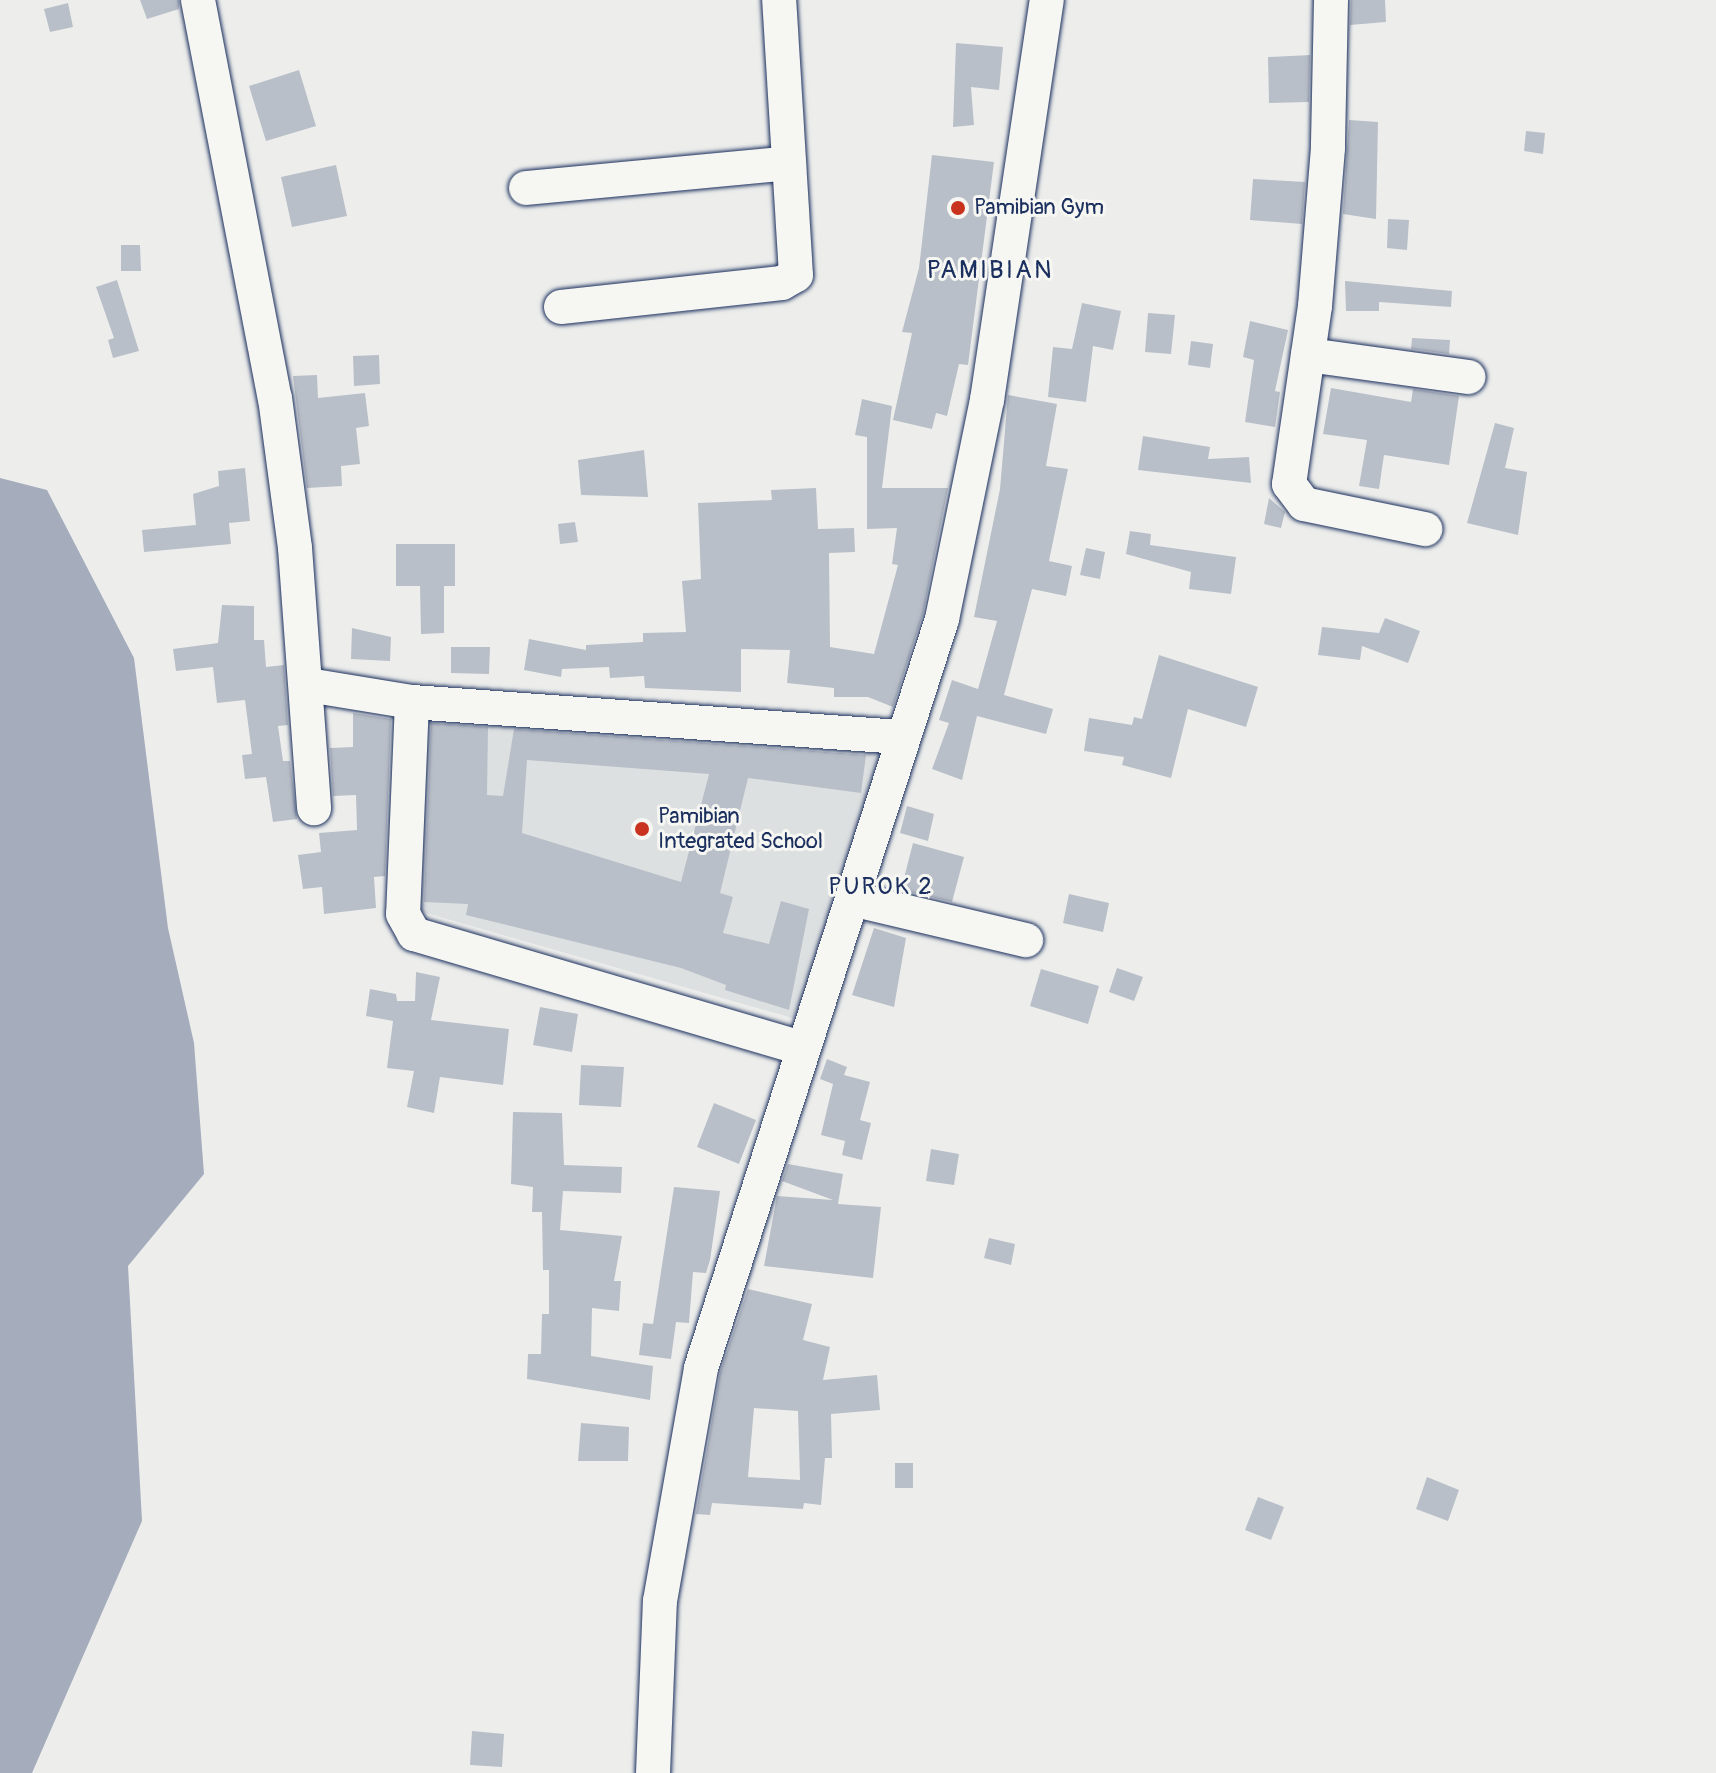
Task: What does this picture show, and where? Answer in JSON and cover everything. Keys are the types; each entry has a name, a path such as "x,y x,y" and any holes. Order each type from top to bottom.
{"street":[{"path":"198,0 275,398 308,685 314,808"},
{"path":"561,307 791,280 798,264 779,0"},
{"path":"653,1773 660,1601 701,1368 901,737 942,619 964,529 1047,0"},
{"path":"1331,0 1328,148 1308,355 1288,467 1295,496 1321,510 1425,529"},
{"path":"526,188 789,163"},
{"path":"1308,355 1469,377"},
{"path":"308,685 412,702 901,737"},
{"path":"412,702 403,914 414,934 801,1048"},
{"path":"852,899 1026,940"}],"shaded area":[{"name":"Pamibian Integrated School","path":"428,708 892,747 799,1020 416,910"}],"water":[{"path":"0,478 47,490 134,658 168,928 194,1043 204,1174 128,1266 142,1521 32,1773 0,1773"}],"building":[{"path":"140,0 179,0 179,9 147,19"},
{"path":"1351,0 1385,0 1386,22 1350,25"},
{"path":"68,3 73,27 50,32 44,9"},
{"path":"956,43 1003,47 999,90 971,87 974,125 953,127"},
{"path":"1310,55 1309,102 1269,103 1268,57"},
{"path":"299,70 316,126 266,141 249,86"},
{"path":"1349,120 1378,122 1376,219 1343,214"},
{"path":"1526,131 1545,133 1543,154 1524,151"},
{"path":"932,155 994,162 968,365 959,364 947,416 936,413 932,429 893,420 912,333 902,332 919,268"},
{"path":"336,165 347,216 292,227 281,177"},
{"path":"1253,179 1305,182 1302,224 1250,220"},
{"path":"1388,219 1409,220 1407,250 1387,248"},
{"path":"121,245 140,245 141,271 121,271"},
{"path":"117,280 139,351 113,358 108,340 114,338 96,287"},
{"path":"1345,281 1452,291 1451,307 1379,302 1379,311 1346,311"},
{"path":"1082,303 1121,311 1113,350 1093,346 1086,402 1048,397 1053,347 1072,349"},
{"path":"1148,313 1175,315 1171,354 1145,352"},
{"path":"1250,321 1288,330 1275,391 1280,392 1275,427 1245,422 1254,360 1243,357"},
{"path":"1412,338 1450,340 1449,354 1411,349"},
{"path":"1191,341 1213,344 1210,368 1188,365"},
{"path":"379,355 380,384 354,386 353,356"},
{"path":"317,375 318,398 365,393 369,426 356,428 360,464 341,466 342,486 307,488 293,376"},
{"path":"1331,388 1411,402 1413,389 1459,396 1449,465 1384,455 1379,489 1359,486 1367,440 1323,434"},
{"path":"1008,395 1057,404 1046,466 1068,469 1049,561 1072,566 1066,596 1032,589 1004,695 1053,709 1046,734 977,716 962,780 932,769 949,723 939,720 952,680 978,689 997,621 974,617 1000,489"},
{"path":"862,399 892,406 882,488 948,488 923,614 893,707 868,697 834,697 834,688 787,683 790,650 741,649 741,692 645,688 644,676 610,678 609,667 562,669 561,677 524,670 529,639 586,650 586,645 643,642 643,633 686,632 682,581 701,579 698,503 772,500 771,490 816,488 818,529 854,528 855,552 829,553 830,647 874,654 898,565 892,564 897,528 867,529 867,437 855,435"},
{"path":"1495,423 1514,428 1505,468 1527,472 1518,535 1467,523"},
{"path":"1143,436 1210,447 1208,459 1249,457 1251,483 1138,470"},
{"path":"644,450 648,497 581,495 578,460"},
{"path":"245,468 250,521 229,523 231,544 144,552 142,530 196,525 193,494 219,486 218,471"},
{"path":"1269,498 1285,512 1281,528 1264,524"},
{"path":"575,522 578,542 560,544 558,524"},
{"path":"1130,531 1151,534 1150,545 1236,557 1231,594 1189,589 1191,572 1126,554"},
{"path":"396,544 455,544 455,586 444,586 444,633 421,634 420,586 396,586"},
{"path":"1086,548 1105,552 1100,579 1080,575"},
{"path":"222,605 254,606 254,640 264,640 266,667 284,665 288,725 278,726 283,761 290,761 297,819 273,822 266,777 245,779 242,755 252,754 245,700 217,703 213,667 176,671 173,649 218,643"},
{"path":"1385,618 1420,631 1408,663 1362,646 1360,660 1318,655 1322,627 1379,633"},
{"path":"352,628 391,637 390,661 351,659"},
{"path":"451,647 490,647 489,674 451,673"},
{"path":"1159,655 1258,687 1246,727 1188,709 1171,778 1122,765 1124,757 1084,751 1089,718 1132,725 1134,717 1142,719"},
{"path":"353,713 391,719 385,876 374,877 376,908 324,914 322,887 303,889 298,855 321,852 319,833 357,830 356,795 333,796 330,748 353,747"},
{"path":"431,723 488,727 487,795 503,796 514,729 866,755 861,793 748,778 720,893 733,897 723,933 769,944 781,901 809,909 789,1010 725,990 726,985 681,968 466,915 468,904 424,902","holes":["527,760 709,774 681,882 522,833"]},
{"path":"907,806 934,814 928,841 900,833"},
{"path":"913,843 964,857 952,902 901,890"},
{"path":"1069,894 1109,903 1103,932 1063,923"},
{"path":"874,928 906,938 894,1007 852,995"},
{"path":"1117,968 1143,977 1134,1001 1109,992"},
{"path":"1041,969 1099,986 1088,1024 1030,1006"},
{"path":"416,972 440,977 431,1020 509,1029 503,1085 440,1077 434,1113 407,1107 414,1071 387,1068 393,1021 366,1016 370,989 396,994 397,1001 415,1001"},
{"path":"540,1007 578,1014 572,1052 533,1045"},
{"path":"827,1059 847,1067 844,1075 870,1082 860,1120 871,1123 862,1160 842,1155 845,1141 821,1135 833,1084 820,1079"},
{"path":"581,1065 624,1067 621,1107 579,1105"},
{"path":"714,1103 756,1120 739,1164 697,1147"},
{"path":"513,1112 562,1113 564,1165 622,1167 621,1193 563,1191 560,1230 622,1236 614,1281 621,1281 619,1311 592,1308 591,1356 653,1366 650,1400 527,1379 528,1354 541,1354 542,1314 549,1314 549,1270 543,1270 542,1212 532,1212 533,1187 511,1184"},
{"path":"931,1149 959,1154 954,1185 926,1181"},
{"path":"788,1164 843,1174 838,1204 881,1207 873,1278 764,1266 777,1196 833,1200 782,1181"},
{"path":"674,1187 720,1191 710,1260 706,1273 693,1272 689,1323 676,1322 671,1359 639,1355 643,1323 653,1324"},
{"path":"989,1238 1015,1244 1011,1265 984,1258"},
{"path":"748,1289 812,1304 803,1340 830,1347 823,1380 877,1375 880,1410 831,1414 832,1458 825,1458 821,1505 804,1503 803,1509 712,1503 710,1515 696,1514 720,1373","holes":["754,1408 798,1411 800,1480 748,1477"]},
{"path":"581,1423 629,1427 628,1461 578,1461"},
{"path":"895,1463 913,1463 913,1488 895,1488"},
{"path":"1427,1477 1459,1490 1448,1521 1416,1509"},
{"path":"1258,1497 1284,1507 1271,1540 1245,1530"},
{"path":"472,1731 504,1734 502,1767 470,1765"}],"place":[{"name":"Pamibian Gym","path":"958,208"},
{"name":"Pamibian Integrated School","path":"642,829"}],"district":[{"name":"PAMIBIAN","path":"990,271"},
{"name":"PUROK 2","path":"881,887"}]}
